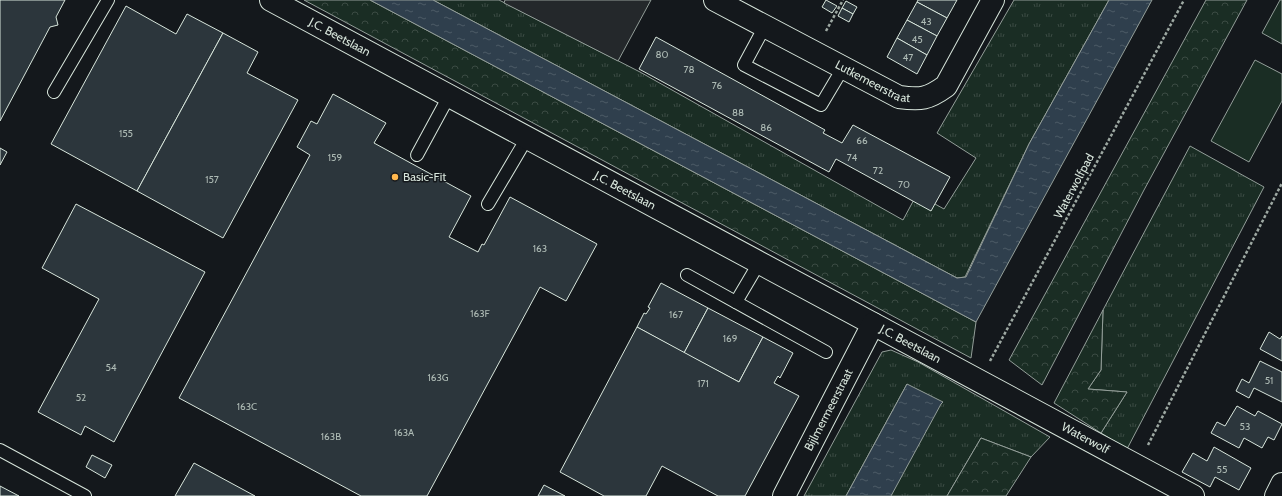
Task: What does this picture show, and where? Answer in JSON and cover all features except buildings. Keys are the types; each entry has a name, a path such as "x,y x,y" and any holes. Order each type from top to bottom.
{"street":[{"name":"J.C. Beetslaan","path":"271,0 759,263 980,380"},
{"name":"Lutkemeerstraat","path":"714,0 899,97 919,99 936,93 946,86 993,0"},
{"name":"Bijlmermeerstraat","path":"784,496 873,324"},
{"name":"Waterwolf","path":"980,380 1193,496"},
{"path":"1276,496 1282,484"}],"lane":[{"path":"54,92 108,0"},
{"path":"765,26 744,65 821,105 843,68"},
{"path":"417,155 449,96"},
{"path":"488,204 527,138"},
{"path":"736,302 759,263"},
{"path":"687,274 826,352"},
{"path":"0,450 85,496"}],"path":[{"path":"814,52 843,0"},
{"name":"Waterwolfpad","path":"980,380 1184,0"},
{"path":"1138,465 1282,183"}],"green space":[{"path":"304,0 370,0 976,322 971,358"},
{"path":"433,0 499,0 640,72 903,220 917,194 944,209 976,158 937,133 1014,0 1109,0 1029,144 965,277 957,278"},
{"path":"1206,0 1247,0 1144,190 1042,385 1009,360"},
{"path":"1280,0 1282,0 1282,44 1262,33"},
{"path":"1255,60 1282,74 1282,101 1249,162 1211,141"},
{"path":"1190,146 1264,187 1127,449 1101,433 1127,392 1088,389 1101,370 1103,310"},
{"path":"1103,310 1101,370 1088,389 1127,392 1101,433 1054,403"},
{"path":"891,350 918,362 1050,437 1031,457 981,438 947,496 891,496 907,384 846,496 804,496 882,352"},
{"path":"981,438 1031,457 1006,496 947,496"}],"shaded area":[{"path":"505,0 651,0 618,61 504,3"}],"water":[{"path":"370,0 433,0 957,278 966,277 1029,144 1109,0 1152,0 976,322"},
{"path":"907,384 943,402 891,496 846,496"}],"place":[{"name":"Basic-Fit","path":"395,177"}]}
